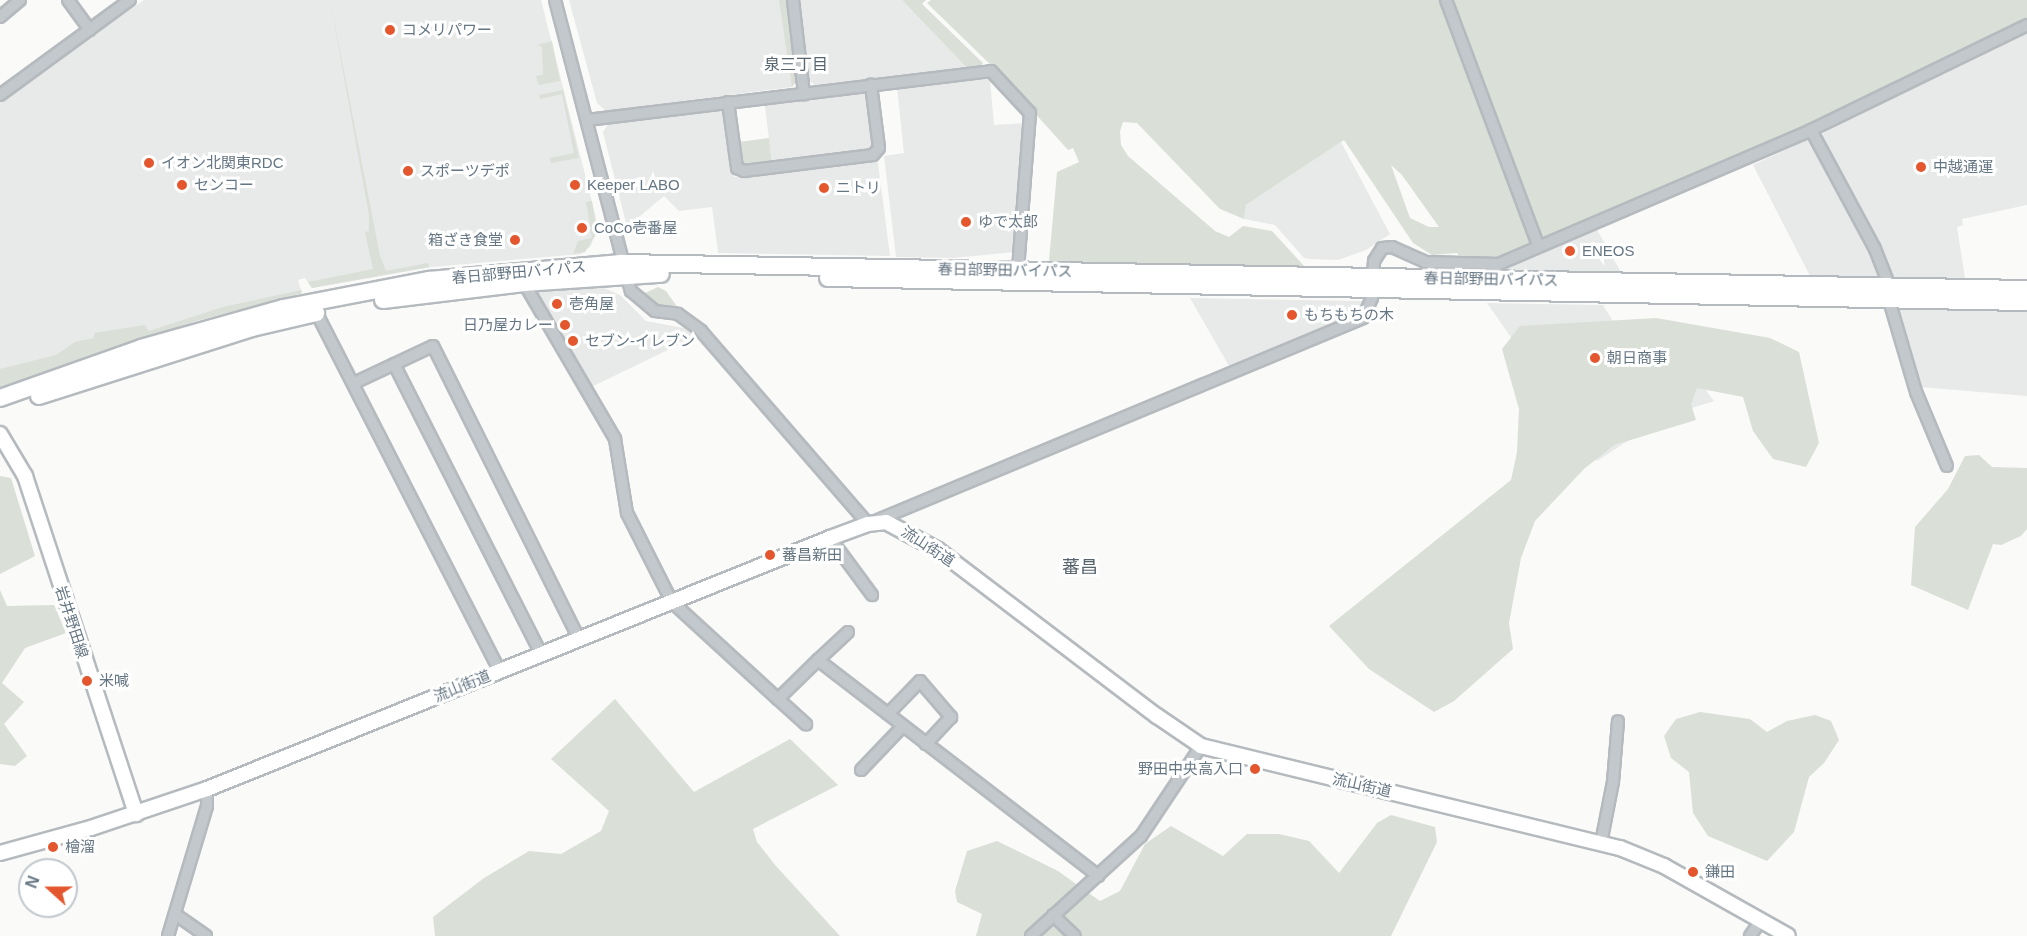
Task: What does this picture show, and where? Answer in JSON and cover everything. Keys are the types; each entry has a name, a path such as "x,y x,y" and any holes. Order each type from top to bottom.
{"highway":[{"name":"春日部野田バイパス","path":"0,398 141,348 283,308 429,280 623,270 1018,270 1373,283"},
{"name":"春日部野田バイパス","path":"0,410 252,328 316,312 433,292 623,270 683,274 1373,283 1889,293 2027,302"},
{"name":"春日部野田バイパス","path":"1889,293 2027,289"}],"main road":[{"name":"岩井野田線","path":"0,434 13,450 25,476 136,814"},
{"name":"流山街道","path":"0,853 136,814 207,789 830,538 868,524 886,522 918,536 1157,717 1202,746 1601,843 1664,866 1788,936"}],"street":[{"path":"0,17 20,0"},
{"path":"68,0 90,30"},
{"path":"0,95 130,0"},
{"path":"555,0 623,270 631,291 646,305 663,313 678,314 701,331 868,524 1363,318 1373,283 1374,261 1387,246 1425,262 1499,264 1538,245 1812,130 2027,25"},
{"path":"793,0 804,94"},
{"path":"1446,0 1538,245"},
{"path":"587,120 991,71 1030,113 1018,270"},
{"path":"729,102 737,168 744,171 873,155 879,148 871,85"},
{"path":"1812,130 1875,249 1916,392 1947,466"},
{"path":"524,283 615,439 627,513 672,602 806,724"},
{"path":"316,312 500,671"},
{"path":"354,383 433,346 579,639"},
{"path":"394,364 541,654"},
{"path":"830,538 872,595"},
{"path":"778,699 848,632"},
{"path":"818,660 1098,876"},
{"path":"888,714 920,681 951,717 927,744"},
{"path":"1601,843 1613,782 1618,721"},
{"path":"861,770 903,726"},
{"path":"1031,936 1141,836 1202,746"},
{"path":"168,936 207,806 207,789"},
{"path":"175,914 206,936"},
{"path":"1053,915 1075,936"},
{"path":"1750,936 1761,920"}],"shaded area":[{"path":"144,0 541,0 597,222 591,246 581,254 432,267 312,288 305,278 298,280 302,293 196,321 0,387 0,101"},
{"path":"330,0 380,256 386,271 428,263 429,267 312,288 308,282 373,269 365,232 369,231 369,215"},
{"path":"569,0 788,0 792,87 606,111 597,103"},
{"path":"779,0 788,0 798,79 792,87"},
{"path":"798,0 902,0 968,69 815,85 808,80"},
{"path":"902,0 926,0 922,4 983,63 980,67 968,69"},
{"path":"931,0 2027,0 2027,19 1805,126 1496,259 1461,259 1457,253 1432,255 1413,243 1344,140 1246,205 1244,219 1220,209 1137,123 1123,122 1120,131 1121,145 1128,156 1215,231 1229,237 1243,226 1272,231 1304,266 1225,265 1049,261 1057,172 1079,162 1073,148 1068,150 997,71 927,3","holes":["1391,165 1402,175 1439,227 1429,227 1410,218"]},
{"path":"2027,30 2027,205 1962,219 1963,225 1957,227 1965,278 1889,277 1869,227 1821,139 1823,133"},
{"path":"552,41 560,81 539,85 536,76 543,75 542,47 537,45"},
{"path":"986,77 990,79 994,125 1024,123 1014,252 953,258 896,257 884,156 904,153 897,88"},
{"path":"563,90 579,158 551,163 550,158 574,153 562,94 540,99 539,95"},
{"path":"866,92 873,151 772,163 765,104"},
{"path":"721,109 726,112 734,177 875,160 878,163 890,256 718,253 712,207 679,211 664,196 627,227 603,132 609,123"},
{"path":"769,138 772,164 745,167 741,164 738,142"},
{"path":"1808,139 1872,252 1880,276 1810,276 1753,165"},
{"path":"1341,142 1390,234 1366,250 1338,260 1310,259 1304,258 1275,225 1244,219 1246,205"},
{"path":"592,201 597,233 585,252 573,254 578,241 592,238 586,202"},
{"path":"1595,226 1621,272 1498,270 1555,243"},
{"path":"658,287 666,291 678,308 658,305 647,297 645,293"},
{"path":"604,288 620,295 646,321 684,328 697,336 587,389 533,291"},
{"path":"301,290 302,293 196,321 0,387 0,369 56,355 75,342 94,338 94,333 145,325 149,331 223,307"},
{"path":"1190,298 1362,301 1362,305 1354,317 1229,366"},
{"path":"1487,303 1603,305 1660,398 1700,382 1714,401 1664,417 1597,461"},
{"path":"1896,309 2027,312 2027,396 1920,387"},
{"path":"1656,318 1770,338 1799,352 1819,443 1806,467 1773,459 1753,431 1743,397 1697,388 1691,404 1696,420 1614,445 1584,469 1535,521 1521,558 1509,623 1513,649 1454,701 1434,712 1369,669 1329,626 1511,480 1517,452 1519,409 1502,349 1520,326"},
{"path":"1979,455 1992,467 2027,468 2027,529 2021,536 2001,545 1993,544 1968,610 1911,585 1915,527 1948,489 1965,456"},
{"path":"0,476 11,478 35,556 0,574"},
{"path":"0,590 7,606 54,605 66,633 25,648 2,683 24,702 4,724 27,756 15,766 0,764"},
{"path":"615,699 694,792 790,739 838,785 753,829 757,842 776,866 840,936 435,936 433,917 484,878 529,851 561,854 601,831 609,811 551,759"},
{"path":"1700,712 1750,719 1767,732 1787,721 1815,715 1831,721 1839,740 1824,763 1809,777 1794,832 1767,861 1708,836 1693,813 1689,772 1671,758 1664,736 1676,719"},
{"path":"1391,815 1435,827 1437,842 1391,936 976,936 982,914 957,902 955,891 967,851 997,841 1058,871 1100,901 1120,891 1145,844 1171,826 1223,856 1247,834 1279,834 1309,841 1339,873 1377,823"}],"place":[{"name":"コメリパワー","path":"390,30"},
{"name":"イオン北関東RDC","path":"149,163"},
{"name":"中越通運","path":"1921,167"},
{"name":"スポーツデポ","path":"408,171"},
{"name":"センコー","path":"182,185"},
{"name":"Keeper LABO","path":"575,185"},
{"name":"ニトリ","path":"824,188"},
{"name":"ゆで太郎","path":"966,222"},
{"name":"CoCo壱番屋","path":"582,228"},
{"name":"箱ざき食堂","path":"515,240"},
{"name":"ENEOS","path":"1570,251"},
{"name":"壱角屋","path":"557,304"},
{"name":"もちもちの木","path":"1292,315"},
{"name":"日乃屋カレー","path":"565,325"},
{"name":"セブン-イレブン","path":"573,341"},
{"name":"朝日商事","path":"1595,358"},
{"name":"蕃昌新田","path":"770,555"},
{"name":"米喊","path":"87,681"},
{"name":"野田中央高入口","path":"1255,769"},
{"name":"檜溜","path":"53,847"},
{"name":"鎌田","path":"1693,872"}],"district":[{"name":"泉三丁目","path":"796,65"},
{"name":"蕃昌","path":"1080,567"}]}
